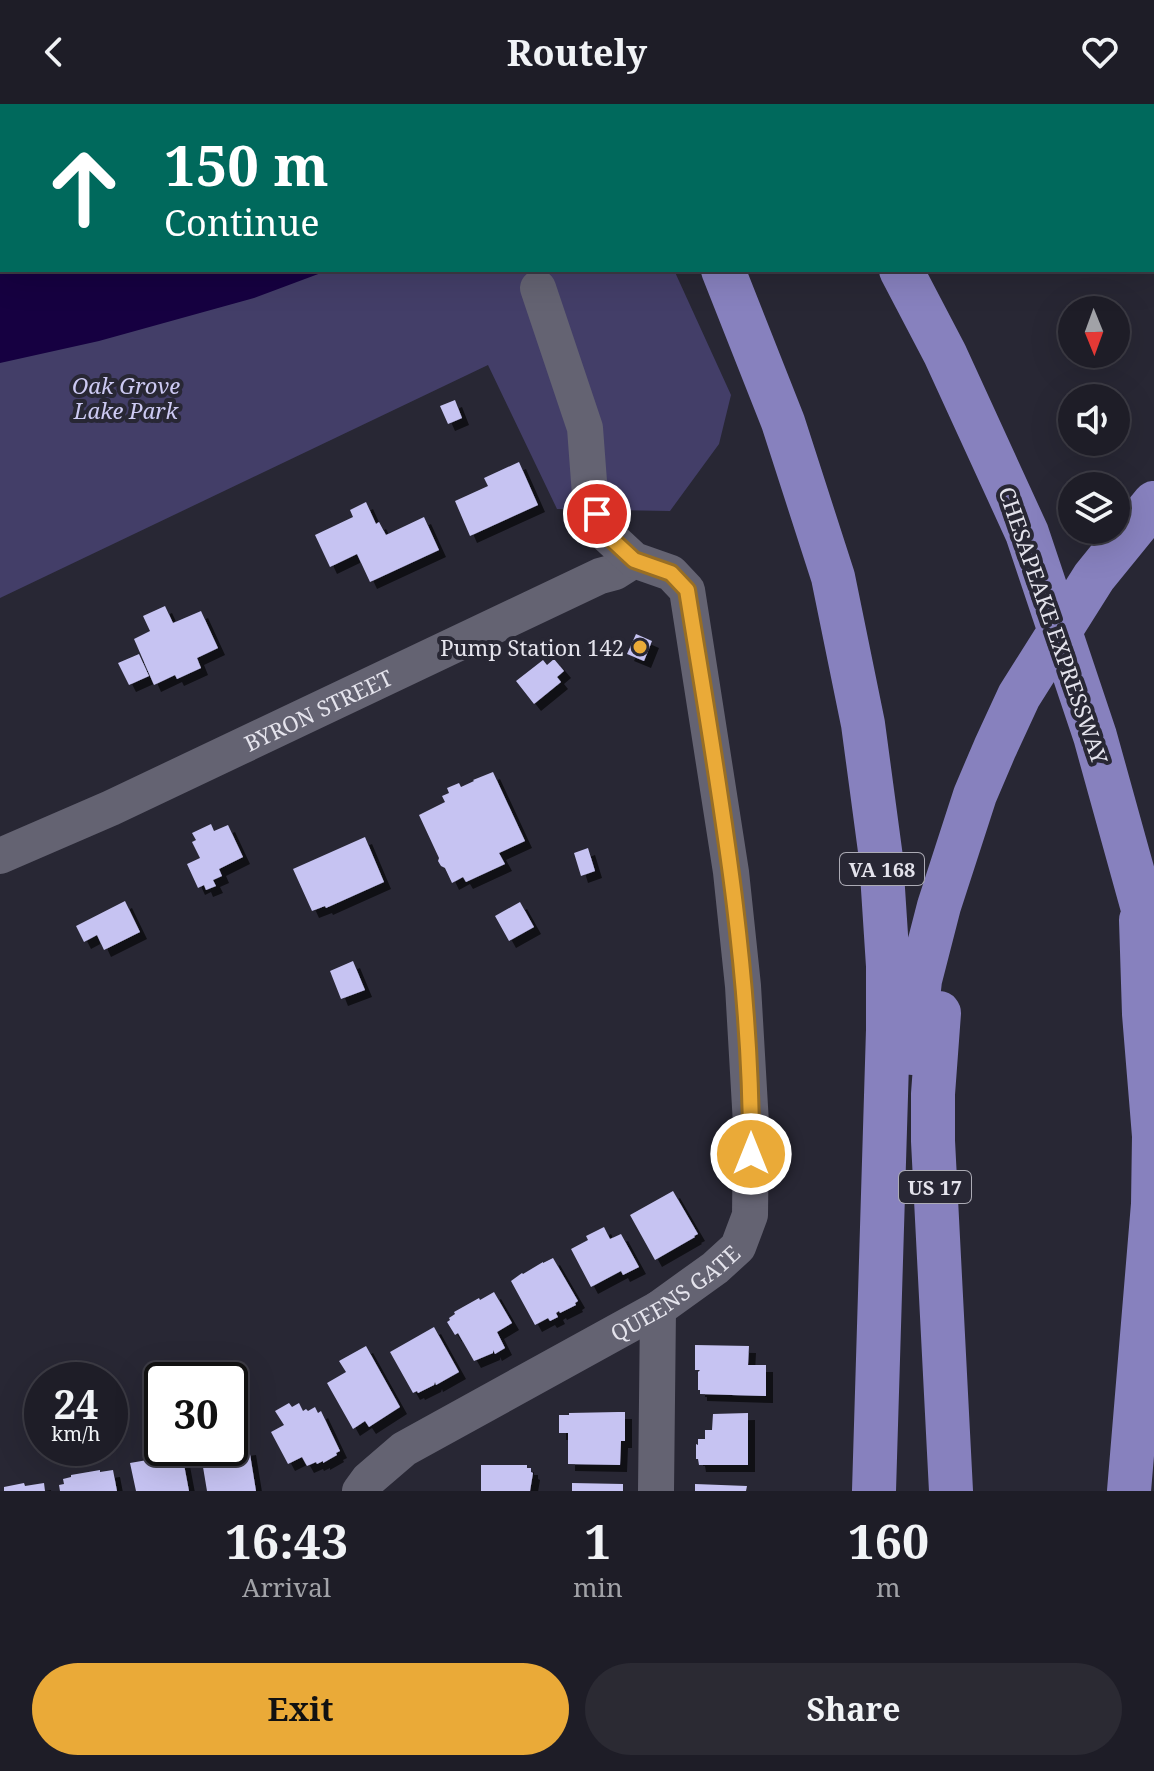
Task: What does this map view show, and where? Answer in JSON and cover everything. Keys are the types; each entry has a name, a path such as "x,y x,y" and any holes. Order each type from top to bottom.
{"highway":[{"name":"VA 168","path":"724,272 783,422 833,577 863,724 881,858 888,1030 874,1491"},
{"name":"CHESAPEAKE EXPRESSWAY","path":"902,272 951,367 1027,533 1095,736 1154,949"},
{"name":"US 17","path":"951,1491 933,1141 934,1065 946,883 975,795 1019,696 1094,577 1154,503"},
{"path":"897,1491 912,1053 920,980 946,883"},
{"path":"1129,1491 1153,1204 1154,1136 1144,1014 1140,894"}],"street":[{"path":"538,288 585,428 590,495 605,533 634,560"},
{"name":"BYRON STREET","path":"0,856 111,808 600,576 615,572 634,560"},
{"name":"QUEENS GATE","path":"360,1491 368,1480 404,1449 658,1309 715,1268 738,1247 750,1215 751,1124 743,986 731,872 687,590 671,573 634,560"},
{"path":"656,1491 658,1309"}],"green space":[{"name":"Oak Grove Lake Park","path":"0,272 675,272 731,395 719,444 670,511 557,509 488,365 0,598"}],"shaded area":[{"path":"0,272 324,272 254,298 99,341 0,363"}],"building":[{"path":"455,400 462,418 448,424 440,406"},
{"path":"519,462 538,505 470,536 455,501 488,486 484,478"},
{"path":"366,502 376,524 379,522 386,535 424,517 439,550 370,582 357,554 330,567 315,535 353,517 350,510"},
{"path":"165,606 173,623 201,611 218,648 197,658 201,668 154,685 134,639 150,631 143,616"},
{"name":"Pump Station 142","path":"636,634 652,641 644,661 627,654"},
{"path":"139,654 149,676 129,685 118,663"},
{"path":"554,659 564,671 557,677 561,682 534,704 516,681 543,660 547,665"},
{"path":"493,772 525,841 499,853 505,864 466,882 463,877 452,883 438,861 419,815 445,802 442,796 449,793 447,788 459,783 461,787"},
{"path":"211,824 214,831 228,825 243,857 219,869 222,876 213,880 216,886 206,890 204,885 198,888 187,864 200,858 192,842 196,840 192,833"},
{"path":"365,837 384,882 326,908 312,911 293,869"},
{"path":"588,848 595,871 581,876 574,853"},
{"path":"125,901 140,932 104,950 97,935 84,942 76,926"},
{"path":"520,902 534,927 509,941 495,916"},
{"path":"353,961 365,990 341,999 330,971"},
{"path":"673,1191 698,1234 655,1260 630,1215"},
{"path":"604,1227 610,1239 621,1234 639,1267 623,1275 621,1271 591,1287 571,1249 588,1240 586,1236"},
{"path":"553,1258 578,1301 576,1305 556,1313 558,1317 535,1325 511,1281"},
{"path":"494,1292 512,1323 497,1332 505,1348 495,1354 493,1350 493,1353 474,1361 458,1333 455,1335 447,1322 454,1312"},
{"path":"434,1327 459,1372 413,1393 390,1352"},
{"path":"695,1345 749,1346 748,1365 766,1365 766,1396 700,1394 700,1370 695,1370"},
{"path":"366,1346 400,1407 369,1427 365,1421 353,1429 327,1383 346,1372 339,1361"},
{"path":"289,1403 292,1407 299,1403 303,1411 315,1407 318,1413 321,1411 340,1451 337,1455 323,1463 307,1466 302,1457 288,1464 271,1432 284,1425 275,1411"},
{"path":"625,1412 625,1441 621,1441 620,1465 568,1464 568,1433 559,1433 559,1415"},
{"path":"748,1413 748,1465 699,1465 696,1444 698,1439 705,1439 705,1430 712,1430 713,1414"},
{"path":"248,1448 256,1491 207,1491 203,1466 248,1466"},
{"path":"144,1461 144,1466 184,1466 189,1491 136,1491 130,1463"},
{"path":"481,1465 527,1465 533,1473 530,1491 481,1491"},
{"path":"113,1470 117,1491 60,1491 59,1485 64,1484 63,1479"},
{"path":"24,1483 25,1486 44,1483 45,1491 4,1491 4,1487"},
{"path":"572,1483 623,1484 623,1491 572,1491"},
{"path":"695,1484 747,1486 746,1491 695,1491"}],"place":[{"name":"Pump Station 142","path":"640,647"}],"route":[{"path":"597,514 605,533 634,560 671,573 687,590 731,872 743,986 751,1154"}]}
